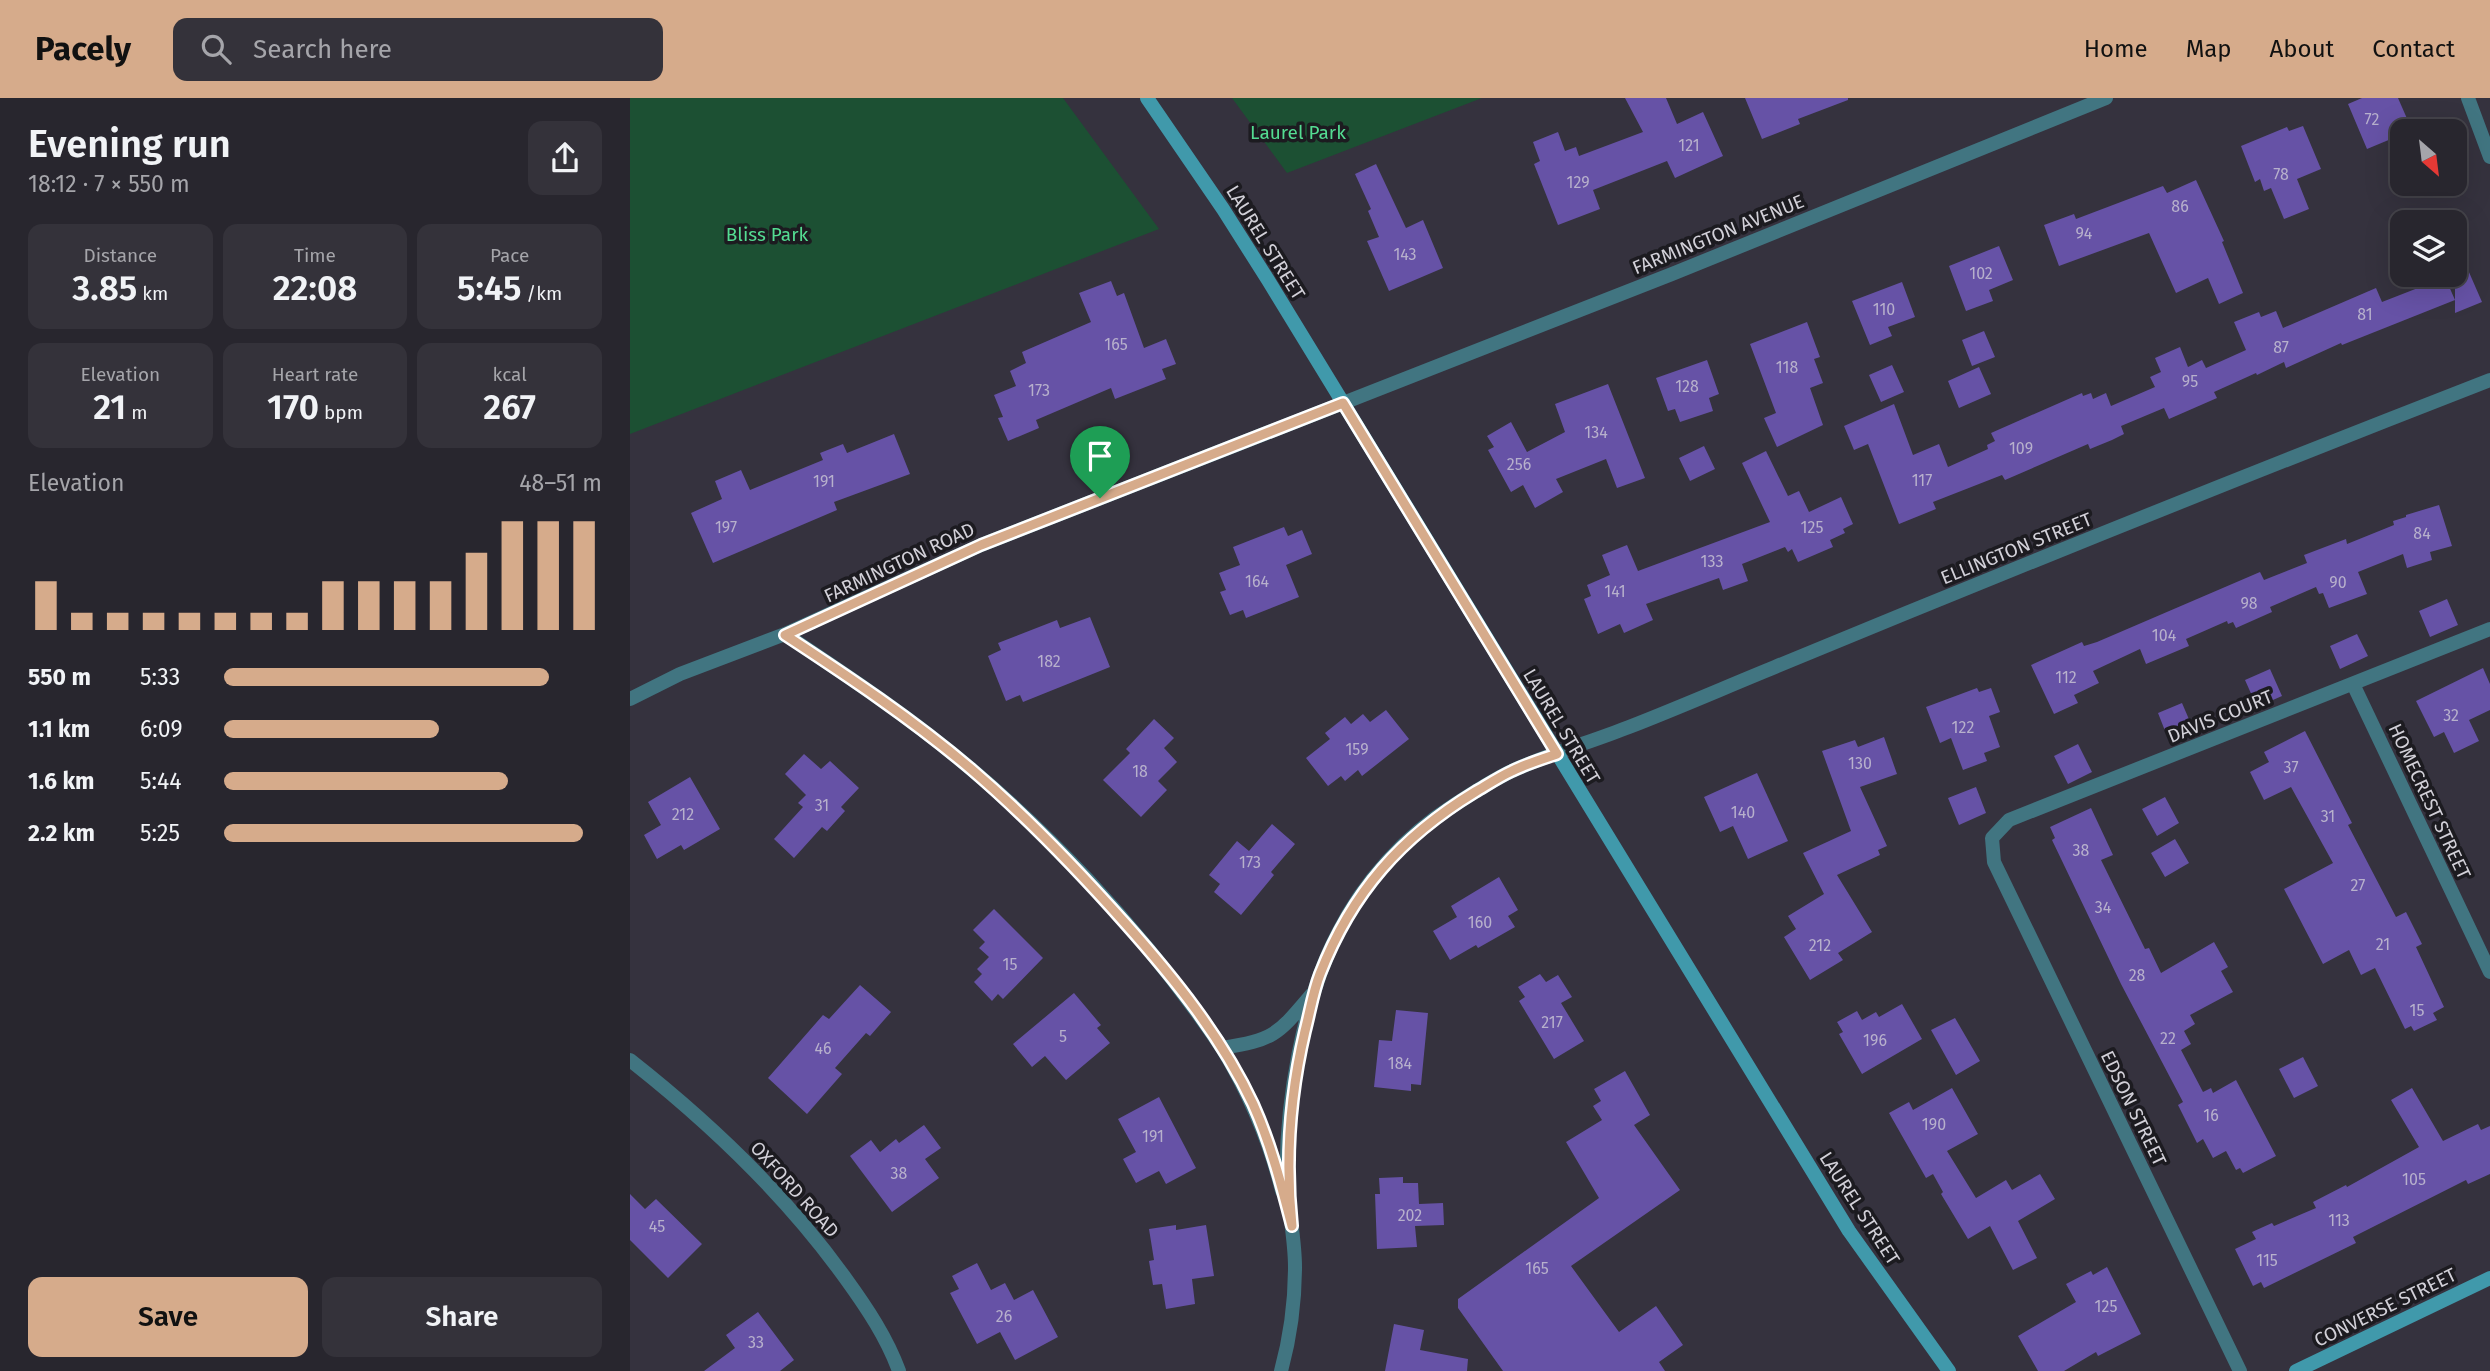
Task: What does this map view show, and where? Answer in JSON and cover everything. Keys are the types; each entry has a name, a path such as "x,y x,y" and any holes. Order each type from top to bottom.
{"street":[{"name":"LAUREL STREET","path":"1147,98 1223,209 1842,1219 1949,1371"},
{"name":"FARMINGTON AVENUE","path":"1343,403 1672,274 2106,98"},
{"path":"2468,98 2490,157"},
{"name":"ELLINGTON STREET","path":"1315,991 1332,946 1352,907 1378,872 1404,844 1451,807 1512,771 1630,727 2238,479 2490,380"},
{"name":"FARMINGTON ROAD","path":"630,699 705,664 785,635 981,545 1343,403"},
{"name":"DAVIS COURT","path":"1994,862 1992,838 2009,820 2490,629"},
{"path":"785,635 929,734 1020,813 1082,875 1151,952 1184,993 1222,1048 1252,1102 1267,1137 1292,1226"},
{"name":"HOMECREST STREET","path":"2353,684 2490,972"},
{"name":"EDSON STREET","path":"1994,862 2240,1371"},
{"path":"1222,1048 1269,1038 1285,1026 1315,991"},
{"path":"1281,1371 1290,1330 1295,1267 1287,1182 1291,1113 1300,1054 1315,991"},
{"name":"OXFORD ROAD","path":"630,1060 725,1142 799,1218 829,1254 868,1309 899,1371"},
{"name":"CONVERSE STREET","path":"2296,1371 2490,1278"}],"green space":[{"name":"Bliss Park","path":"630,98 1063,98 1159,229 630,434"},
{"name":"Laurel Park","path":"1232,98 1482,98 1287,173"}],"building":[{"path":"1625,98 1666,98 1677,124 1703,112 1723,156 1675,178 1667,161 1593,190 1600,209 1558,225 1534,164 1540,161 1533,142 1558,132 1565,151 1576,147 1579,156 1643,132"},
{"path":"1745,98 1848,100 1798,119 1800,124 1762,139"},
{"path":"2362,98 2398,98 2407,119 2390,119 2390,139 2367,149 2348,104"},
{"path":"2303,126 2321,169 2297,179 2309,209 2284,219 2271,188 2264,191 2260,179 2255,182 2241,146 2287,127 2289,131"},
{"path":"1376,164 1406,228 1423,220 1443,268 1389,291 1367,241 1379,237 1368,211 1371,209 1355,174"},
{"path":"2196,180 2224,241 2222,242 2243,293 2219,304 2208,278 2176,293 2149,233 2059,266 2044,225 2074,214 2076,219 2163,186 2167,193"},
{"path":"1999,246 2013,280 1989,290 1993,301 1966,311 1949,266"},
{"path":"2467,268 2482,302 2455,313 2455,287 2467,287"},
{"path":"1111,281 1117,296 1124,293 1144,348 1166,339 1176,364 1162,369 1166,379 1115,399 1111,388 1036,420 1039,428 1008,441 998,418 1003,417 994,395 1016,386 1010,371 1026,363 1022,352 1091,322 1079,293"},
{"path":"1902,282 1915,317 1888,327 1892,336 1870,345 1852,301"},
{"path":"2420,287 2449,287 2455,300 2342,345 2341,343 2286,368 2284,362 2257,375 2256,373 2214,392 2217,398 2169,419 2164,408 2121,426 2124,434 2112,440 2090,449 2088,444 2005,480 2002,475 1933,502 1936,509 1899,524 1868,444 1854,450 1844,426 1894,404 1913,455 1939,444 1948,467 1988,449 1987,445 1995,441 1991,433 2082,393 2083,396 2091,393 2093,399 2106,393 2111,406 2155,387 2150,377 2161,372 2155,358 2180,347 2188,367 2202,360 2206,368 2246,350 2234,322 2259,312 2261,317 2276,311 2283,328 2376,288 2382,302"},
{"path":"1807,322 1820,357 1814,359 1823,383 1810,388 1823,425 1777,447 1764,418 1776,413 1750,344"},
{"path":"1984,331 1995,357 1972,366 1962,340"},
{"path":"1707,360 1719,394 1709,398 1713,411 1680,422 1675,409 1668,411 1656,378"},
{"path":"1892,365 1904,392 1881,402 1869,375"},
{"path":"1979,367 1991,394 1959,408 1948,381"},
{"path":"1608,384 1645,478 1617,488 1606,459 1556,479 1563,492 1535,508 1523,485 1511,492 1488,450 1494,447 1487,436 1511,422 1527,452 1565,432 1555,404"},
{"path":"894,434 910,474 834,502 837,510 713,563 691,513 722,499 715,481 741,470 750,490 823,460 820,453 843,444 847,453"},
{"path":"1704,446 1715,469 1690,481 1679,458"},
{"path":"1766,451 1788,496 1799,491 1809,512 1841,497 1853,524 1843,529 1845,533 1830,540 1833,547 1798,562 1792,549 1788,552 1785,547 1742,564 1748,581 1723,590 1719,578 1646,604 1653,620 1624,633 1620,624 1598,634 1584,599 1591,596 1587,585 1610,575 1602,555 1627,545 1638,571 1770,522 1742,463"},
{"path":"2439,505 2452,546 2430,552 2432,560 2407,568 2403,554 2358,572 2367,594 2329,608 2323,593 2319,594 2316,587 2270,607 2272,612 2236,628 2233,622 2228,624 2227,621 2186,639 2189,646 2146,664 2140,649 2093,671 2099,683 2074,695 2078,703 2054,714 2031,665 2082,642 2084,646 2097,642 2260,572 2264,580 2307,563 2304,555 2346,539 2347,544 2394,525 2393,521 2406,515"},
{"path":"1284,527 1288,536 1302,530 1312,554 1286,565 1299,597 1246,618 1243,610 1230,615 1220,592 1226,590 1219,573 1240,565 1233,547"},
{"path":"2447,599 2458,625 2430,637 2419,611"},
{"path":"1090,617 1110,667 1023,702 1020,695 1006,701 988,656 1001,650 998,643 1057,620 1060,628"},
{"path":"2357,634 2368,656 2340,669 2330,646"},
{"path":"2483,668 2490,684 2490,710 2469,720 2479,741 2454,753 2444,732 2434,737 2416,701"},
{"path":"2270,669 2282,696 2257,707 2245,680"},
{"path":"1977,688 1979,692 1991,688 2000,712 1989,716 2000,747 1984,753 1987,761 1963,770 1951,738 1940,743 1926,707"},
{"path":"2182,703 2194,731 2169,741 2158,713"},
{"path":"1386,710 1409,739 1362,776 1358,770 1345,781 1341,776 1328,786 1306,758 1330,739 1325,733 1345,717 1351,724 1363,714 1370,722"},
{"path":"1154,719 1174,738 1164,748 1177,762 1158,781 1167,790 1141,817 1103,780 1130,753 1126,749"},
{"path":"2305,731 2352,823 2348,825 2396,917 2406,912 2422,944 2416,947 2444,1007 2433,1013 2437,1020 2414,1031 2411,1026 2405,1029 2375,968 2361,975 2349,950 2323,964 2284,889 2333,863 2291,787 2264,800 2250,772 2269,762 2264,752"},
{"path":"1884,737 1897,774 1860,787 1887,846 1878,850 1880,855 1837,875 1872,932 1838,953 1843,960 1810,980 1784,937 1796,929 1788,916 1824,894 1803,853 1851,831 1822,751 1855,740 1858,747"},
{"path":"2078,744 2092,772 2068,784 2054,756"},
{"path":"804,754 821,769 830,761 859,788 841,807 845,811 827,831 822,827 794,858 774,839 803,807 798,803 806,795 785,774"},
{"path":"1757,773 1788,841 1748,859 1733,826 1720,832 1704,797"},
{"path":"690,777 720,829 684,850 681,845 657,859 644,835 661,825 648,802"},
{"path":"1976,787 1986,813 1959,825 1948,798"},
{"path":"2165,797 2179,823 2157,836 2142,809"},
{"path":"2091,808 2113,855 2101,860 2145,949 2149,948 2161,973 2214,942 2228,967 2221,971 2233,992 2190,1015 2195,1024 2184,1031 2191,1044 2181,1050 2203,1092 2211,1088 2213,1093 2236,1080 2276,1156 2243,1173 2240,1168 2236,1170 2226,1151 2213,1158 2203,1139 2197,1143 2178,1105 2183,1102 2121,984 2052,840 2055,838 2050,827"},
{"path":"1272,824 1295,844 1271,872 1274,875 1241,915 1214,892 1220,884 1209,875 1237,841 1249,851"},
{"path":"2175,839 2189,863 2165,877 2151,853"},
{"path":"1499,877 1518,910 1508,916 1515,927 1450,960 1433,931 1457,917 1451,906"},
{"path":"994,909 1043,958 1003,999 998,994 992,1001 974,982 982,974 977,969 989,957 979,948 985,942 973,930"},
{"path":"1540,974 1546,982 1558,975 1572,997 1561,1003 1584,1041 1554,1059 1519,1001 1525,997 1518,987"},
{"path":"860,985 891,1012 870,1036 866,1033 835,1068 842,1074 807,1114 768,1078 823,1015 829,1019"},
{"path":"1074,993 1101,1025 1097,1028 1110,1043 1066,1080 1045,1056 1032,1067 1013,1044"},
{"path":"1902,1004 1922,1039 1862,1074 1839,1034 1843,1032 1837,1022 1857,1011 1862,1020 1876,1012 1879,1017"},
{"path":"1396,1010 1428,1013 1421,1085 1411,1084 1411,1091 1374,1087 1379,1040 1392,1041"},
{"path":"1955,1018 1980,1061 1956,1075 1931,1030"},
{"path":"2303,1057 2318,1086 2294,1098 2279,1069"},
{"path":"1625,1071 1650,1115 1634,1125 1680,1190 1571,1266 1619,1332 1656,1306 1683,1345 1659,1362 1665,1371 1503,1371 1458,1308 1458,1299 1599,1198 1566,1142 1602,1120 1593,1106 1601,1101 1594,1089"},
{"path":"1952,1088 1978,1134 1947,1151 1976,1198 2006,1180 2012,1190 2040,1174 2055,1199 2018,1221 2037,1258 2013,1270 1990,1226 1968,1239 1941,1194 1943,1192 1933,1174 1926,1178 1889,1113 1909,1102 1913,1110"},
{"path":"2412,1088 2443,1141 2478,1124 2481,1130 2490,1126 2490,1174 2468,1184 2466,1180 2353,1237 2356,1243 2264,1288 2261,1282 2253,1286 2235,1249 2256,1239 2252,1232 2272,1223 2274,1226 2316,1208 2313,1202 2346,1185 2347,1187 2419,1147 2391,1100"},
{"path":"1159,1097 1196,1168 1166,1184 1159,1171 1136,1183 1123,1159 1136,1152 1118,1119"},
{"path":"924,1125 941,1148 925,1159 939,1178 892,1212 850,1156 871,1140 880,1152 896,1139 899,1143"},
{"path":"1403,1177 1403,1183 1418,1183 1419,1204 1443,1203 1444,1225 1415,1226 1417,1247 1377,1249 1375,1194 1380,1194 1379,1178"},
{"path":"630,1194 645,1209 656,1199 702,1244 668,1278 630,1240"},
{"path":"1176,1225 1176,1230 1206,1225 1214,1276 1192,1279 1195,1304 1166,1309 1162,1284 1153,1285 1149,1261 1154,1260 1149,1229"},
{"path":"977,1263 991,1290 1005,1283 1014,1300 1033,1290 1058,1337 1015,1360 1000,1332 977,1344 950,1293 959,1289 952,1276"},
{"path":"2107,1267 2141,1334 2098,1356 2096,1352 2064,1371 2038,1371 2018,1336 2076,1302 2066,1284 2091,1271 2093,1275"},
{"path":"758,1312 794,1360 780,1371 704,1371 735,1348 726,1335"},
{"path":"1394,1324 1424,1330 1420,1350 1468,1359 1467,1371 1385,1371"}],"route":[{"path":"1343,403 1557,754 1512,771 1427,824 1378,872 1352,907 1336,935 1319,976 1300,1054 1291,1113 1287,1182 1292,1226 1267,1137 1252,1102 1222,1048 1184,993 1151,952 1047,839 970,768 929,734 785,635 981,545 1100,498 1343,403"}]}
